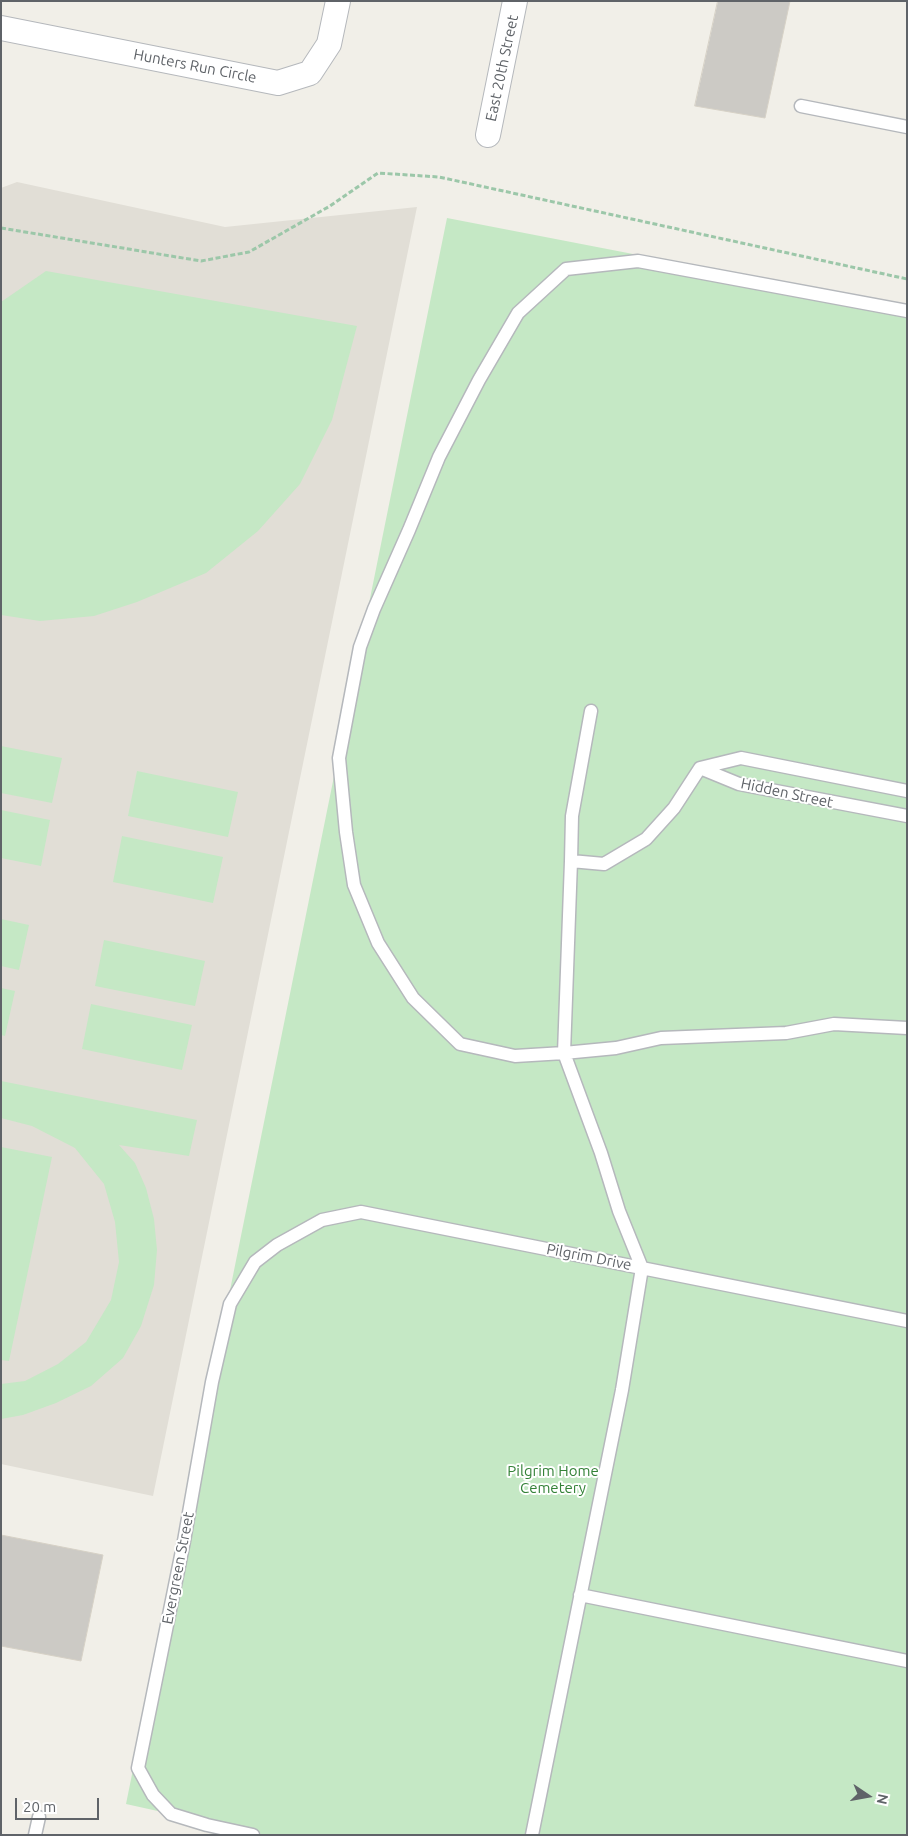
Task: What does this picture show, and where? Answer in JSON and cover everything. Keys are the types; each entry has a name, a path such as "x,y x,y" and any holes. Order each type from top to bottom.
{"street":[{"name":"Hunters Run Circle","path":"1,28 278,83 310,73 329,44 338,1"},
{"name":"East 20th Street","path":"488,135 515,1"}],"lane":[{"path":"801,106 907,127"},
{"path":"907,311 638,261 566,269 518,313 479,380 439,457 374,609 360,647 339,758 346,832 354,885 378,943 413,998 460,1044 515,1056 616,1048 661,1038 786,1033 834,1024 907,1028"},
{"path":"532,1835 622,1390 642,1268 619,1211 601,1153 564,1053 572,816 591,711"},
{"name":"Hidden Street","path":"700,768 741,758 907,791"},
{"path":"571,861 604,864 646,839 674,808 700,768"},
{"name":"Hidden Street","path":"700,768 739,784 907,816"},
{"name":"Pilgrim Drive","path":"277,1245 322,1220 361,1212 907,1321"},
{"name":"Evergreen Street","path":"253,1835 207,1825 171,1814 153,1795 138,1768 184,1541 212,1382 230,1304 255,1262 277,1245"},
{"path":"580,1595 907,1661"},
{"path":"35,1835 39,1817"}],"path":[{"path":"1,228 201,261 249,252 330,206 378,173 439,176 907,279"}],"shaded area":[{"path":"17,182 225,227 417,207 153,1496 1,1464 1,188"}],"green space":[{"name":"Pilgrim Home Cemetery","path":"447,218 907,307 907,1835 266,1835 126,1804"},
{"path":"46,271 357,326 332,420 300,484 258,531 206,573 137,602 94,616 40,621 1,615 1,302"},
{"path":"1,746 62,758 52,803 1,793"},
{"path":"137,771 238,792 228,837 128,816"},
{"path":"1,810 50,820 41,866 1,858"},
{"path":"122,836 223,857 213,903 113,882"},
{"path":"1,919 29,925 19,970 1,966"},
{"path":"104,940 205,961 195,1006 95,986"},
{"path":"1,988 15,991 5,1036 1,1035"},
{"path":"91,1004 192,1025 182,1070 82,1049"},
{"path":"1,1081 197,1120 189,1156 119,1145 135,1163 146,1188 154,1219 157,1250 154,1285 141,1326 123,1358 91,1386 56,1403 23,1415 1,1419 1,1384 25,1381 58,1364 86,1342 111,1300 119,1262 115,1222 104,1184 75,1148 32,1126 1,1118"},
{"path":"1,1147 52,1157 9,1361 1,1360"}],"building":[{"path":"718,1 790,1 765,118 695,106"},
{"path":"1,1535 103,1555 81,1661 1,1646"}]}
